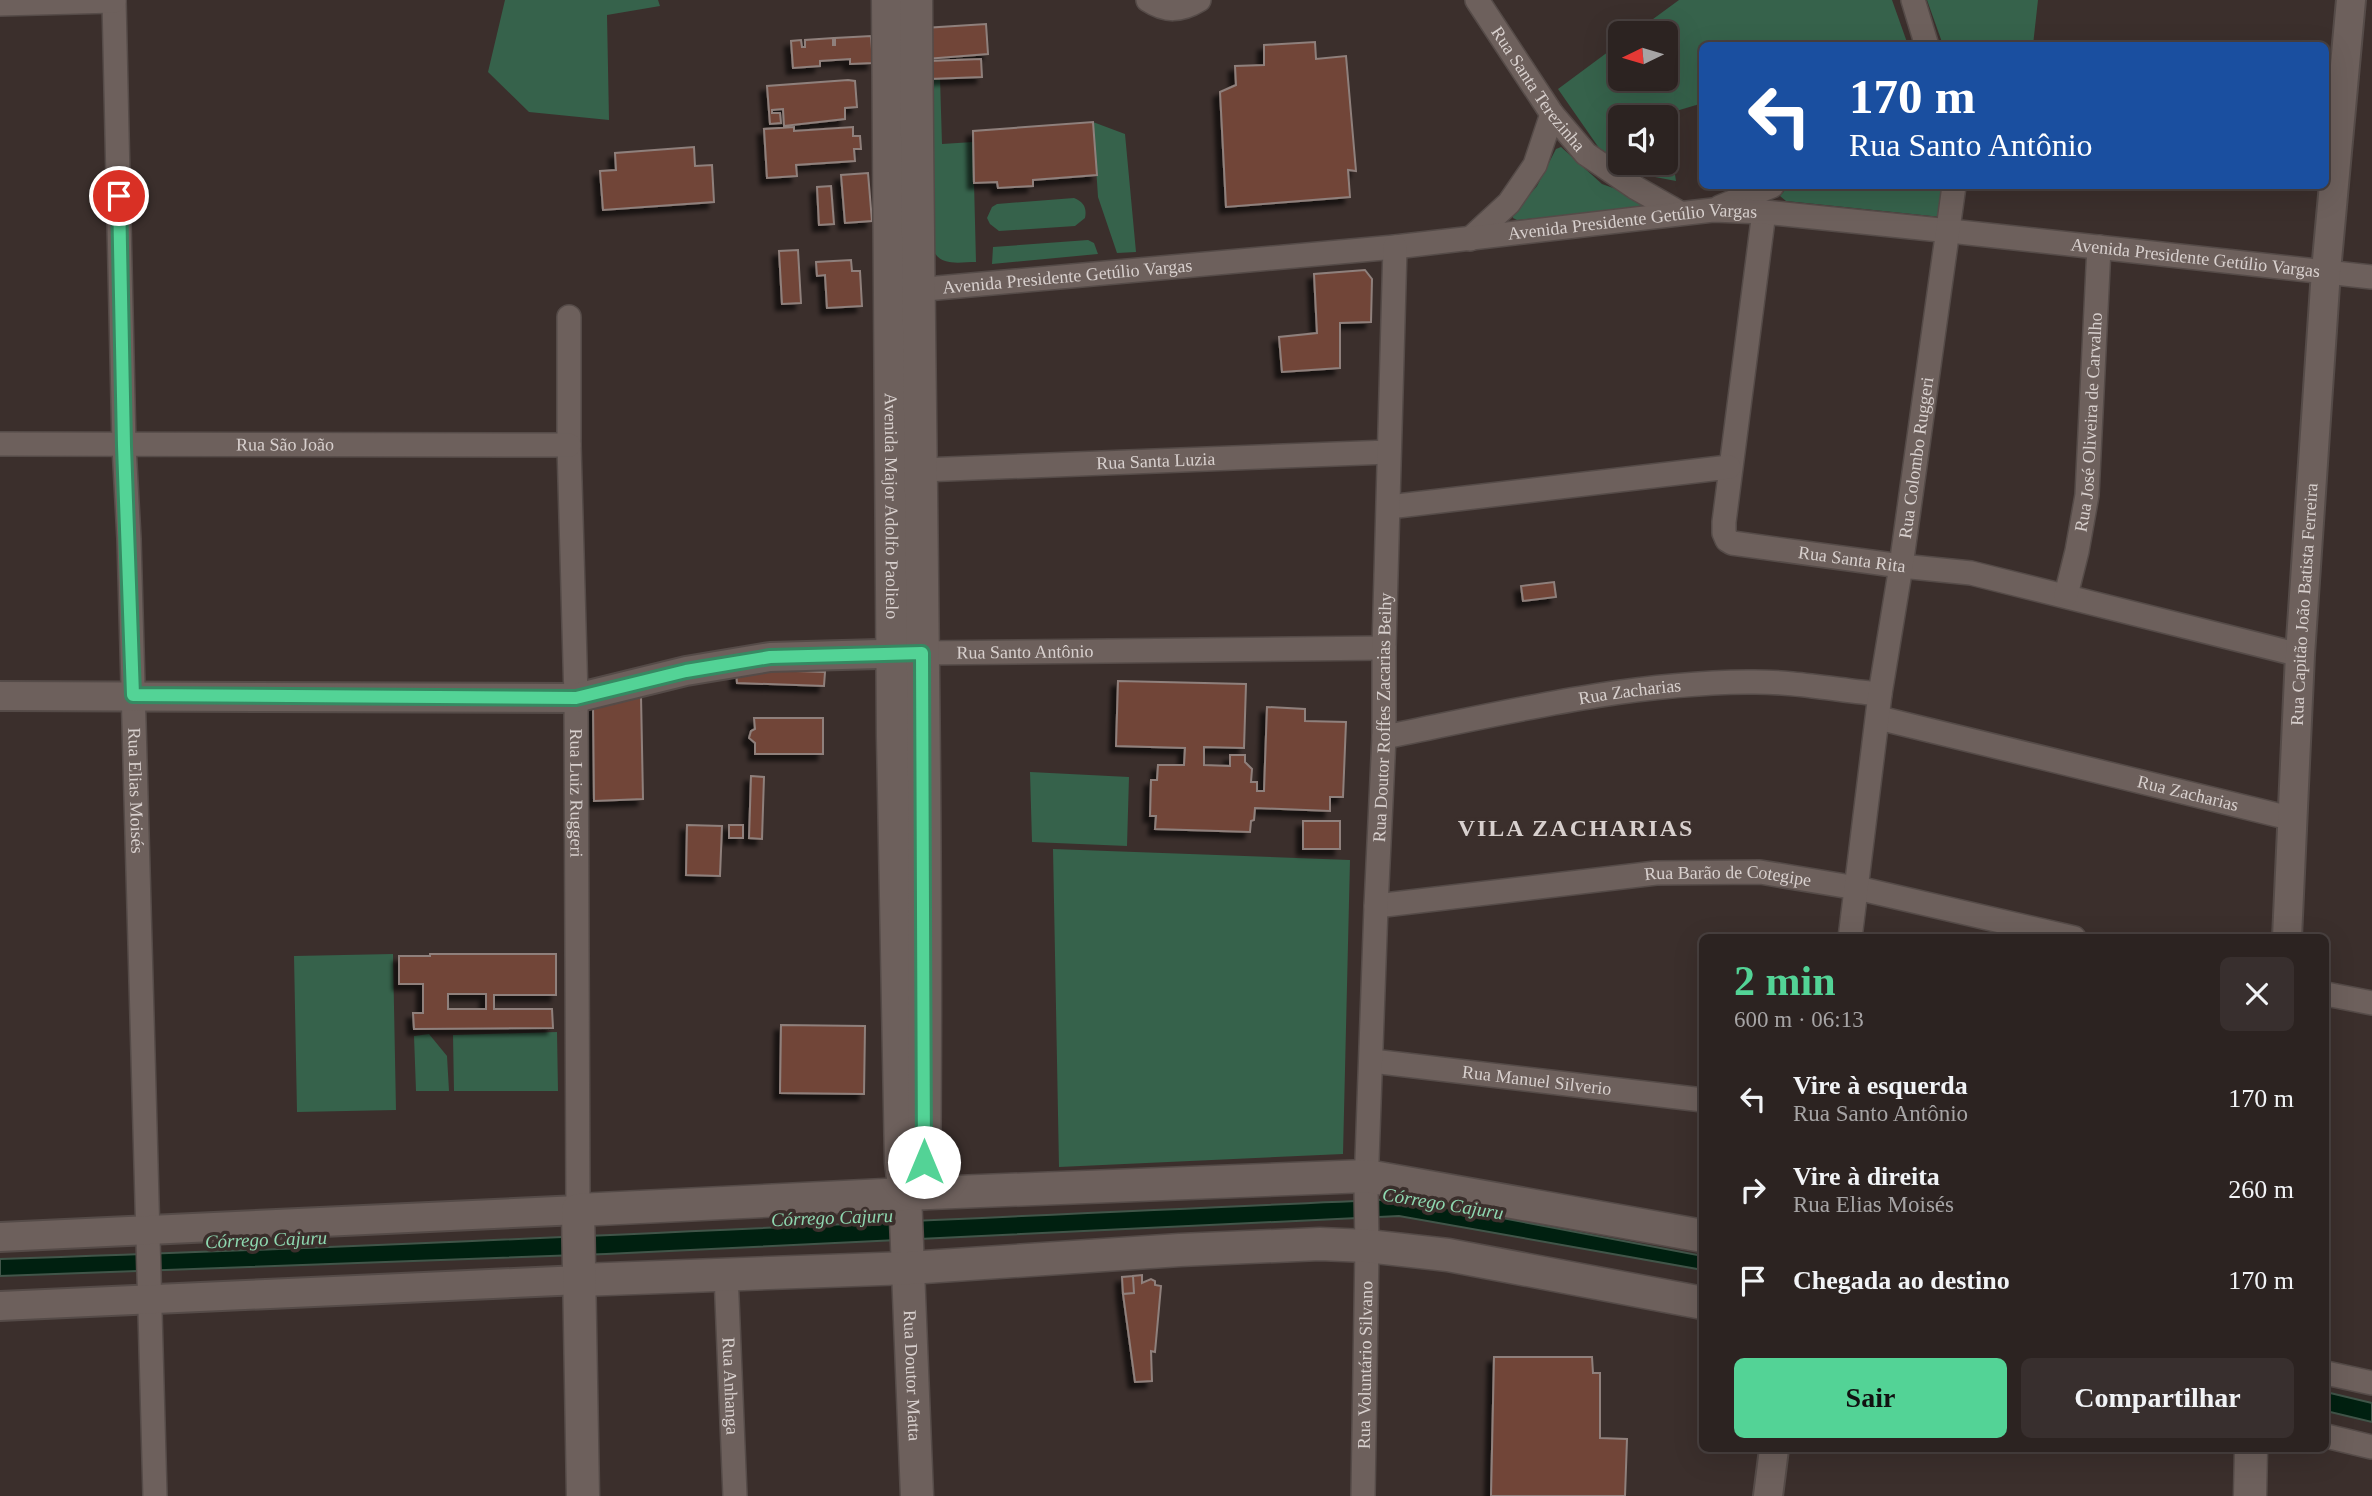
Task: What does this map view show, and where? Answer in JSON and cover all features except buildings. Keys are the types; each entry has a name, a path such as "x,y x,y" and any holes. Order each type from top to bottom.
{"main road":[{"name":"Avenida Major Adolfo Paolielo","path":"888,0 904,291 922,470 907,653"},
{"name":"Avenida Major Adolfo Paolielo","path":"912,1202 904,291 916,0"},
{"path":"583,1496 578,1218 1366,1182 1699,1235"},
{"name":"Rua Doutor Matta","path":"912,1202 908,1260 917,1496"},
{"path":"580,1272 726,1274 908,1260 1320,1244 1367,1239 1699,1302"},
{"path":"2250,1496 2251,1452"}],"street":[{"path":"0,4 114,0"},
{"name":"Rua Elias Moisés","path":"114,0 124,446 155,1496"},
{"path":"1148,0 1167,9 1177,9 1199,0"},
{"name":"Rua Santa Terezinha","path":"1477,0 1552,114 1586,154 1636,188 1680,213"},
{"path":"1913,0 1926,42"},
{"name":"Rua Capitão João Batista Ferreira","path":"2287,934 2300,655 2331,161 2351,0"},
{"path":"1470,239 1508,203 1535,165 1552,114"},
{"path":"1713,210 1765,189"},
{"name":"Rua Colombo Ruggeri","path":"1851,934 1880,694 1950,231 1954,189"},
{"name":"Avenida Presidente Getúlio Vargas","path":"904,291 1395,247 1713,210 1764,212 2372,277"},
{"name":"Rua Santa Rita","path":"1764,212 1730,467 1724,533 1727,540 1732,543 1901,566 1971,573 2300,655"},
{"name":"Rua Doutor Roffes Zacarias Beihy","path":"1366,1182 1384,737 1395,247"},
{"name":"Rua José Oliveira de Carvalho","path":"2066,595 2087,495 2099,247"},
{"name":"Rua Luiz Ruggeri","path":"569,317 569,446 576,698 578,1218"},
{"name":"Rua São João","path":"0,444 569,446"},
{"name":"Rua Santa Luzia","path":"922,470 1389,453"},
{"path":"1389,507 1730,467"},
{"name":"Rua Santo Antônio","path":"0,696 576,698 686,671 770,657 1384,648"},
{"name":"Rua Zacharias","path":"1384,737 1619,691 1690,684 1751,682 1880,694"},
{"name":"Rua Zacharias","path":"1879,719 2294,819"},
{"name":"Rua Barão de Cotegipe","path":"1376,905 1656,873 1760,872 1857,888 2057,934"},
{"path":"2329,996 2372,1003"},
{"name":"Rua Manuel Silverio","path":"1372,1061 1699,1100"},
{"name":"Rua Voluntário Silvano","path":"1363,1496 1366,1182"},
{"path":"0,1237 147,1238 578,1218"},
{"path":"0,1306 149,1291 580,1272"},
{"name":"Rua Anhanga","path":"726,1274 735,1496"},
{"path":"2329,1374 2372,1383"},
{"path":"2329,1437 2372,1447"},
{"path":"1768,1496 1774,1452"}],"shaded area":[{"path":"505,0 658,0 660,6 607,15 609,120 529,112 488,72"},
{"path":"1679,0 1892,0 1907,42 1699,42 1699,104 1678,110 1678,105 1608,105 1608,154 1599,148 1558,89 1608,52 1608,91 1678,91 1678,21 1650,21"},
{"path":"1927,0 2038,0 2033,42 1942,42"},
{"path":"940,78 942,144 973,142 976,262 946,261 933,250 929,79"},
{"path":"1093,122 1125,134 1136,252 1117,253 1098,197"},
{"path":"1561,147 1602,184 1644,199 1648,206 1517,220 1513,218 1513,214 1537,186 1556,149"},
{"path":"1650,175 1675,175 1676,181"},
{"path":"1786,189 1943,189 1941,217 1786,201 1780,196"},
{"path":"1074,198 1082,203 1086,211 1085,218 1075,226 999,231 987,218 992,207 997,204"},
{"path":"1088,240 1094,243 1098,254 992,264 993,247"},
{"path":"1030,772 1129,777 1127,846 1032,842"},
{"path":"1053,849 1350,860 1343,1154 1059,1167"},
{"path":"393,954 396,1110 297,1112 294,956"},
{"path":"557,1032 558,1091 454,1091 453,1035"},
{"path":"429,1034 447,1056 449,1091 416,1091 414,1036"},
{"path":"1401,1199 1699,1255 1699,1269 1399,1216 606,1254 0,1276 0,1259 525,1239"},
{"path":"2329,1393 2372,1403 2372,1422 2329,1412"}],"district":[{"name":"VILA ZACHARIAS","path":"1576,828"}],"route":[{"path":"119,196 133,695 576,698 686,671 770,657 922,653 924,1162"}],"water label":[{"name":"Córrego Cajuru","path":"1443,1203"},
{"name":"Córrego Cajuru","path":"832,1217"},
{"name":"Córrego Cajuru","path":"266,1239"}]}
